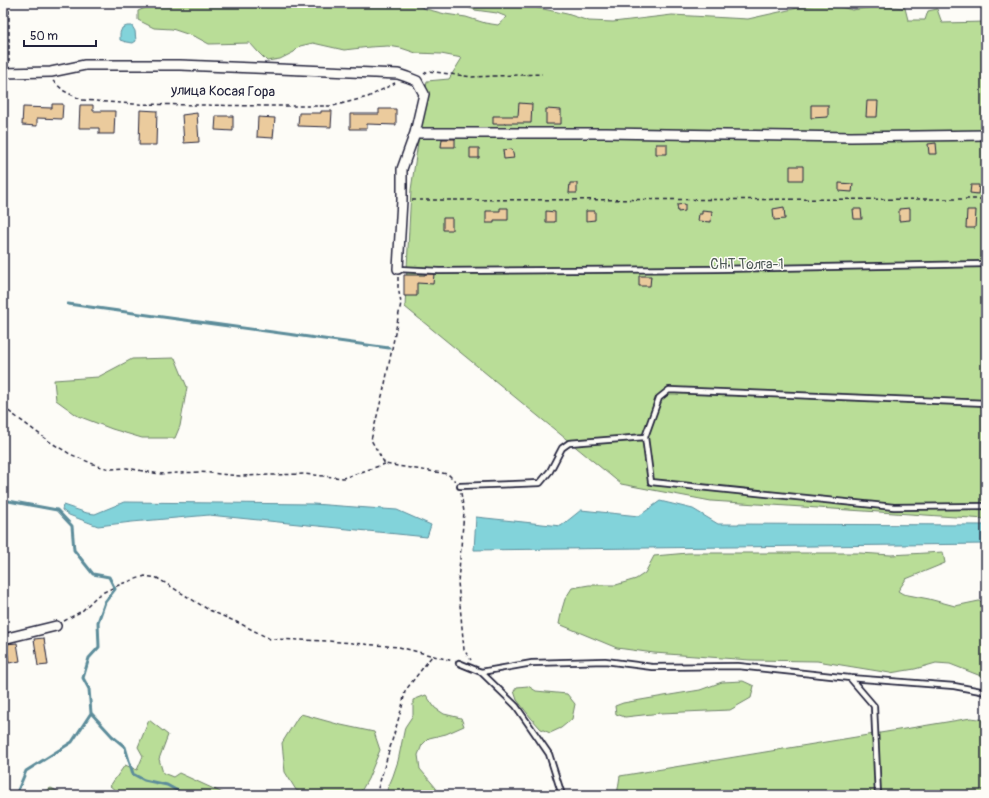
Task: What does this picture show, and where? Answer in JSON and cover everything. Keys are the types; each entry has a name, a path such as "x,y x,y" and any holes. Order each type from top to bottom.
{"street":[{"name":"улица Косая Гора","path":"5,73 51,72 85,65 180,65 398,74 407,76 417,81"},
{"path":"398,269 402,200 402,169 415,133 424,94 417,81"},
{"path":"415,133 606,133 852,137 986,135"},
{"path":"3,638 56,626"}],"lane":[{"path":"398,269 447,271 700,269 986,264"},
{"path":"986,403 669,390 659,398 645,437 651,482 894,507 986,506"},
{"path":"460,486 540,483 550,471 562,448 569,443 645,437"},
{"path":"481,672 532,663 605,661 652,667 738,666 850,678 954,686 986,692"},
{"path":"459,663 481,672 516,706 549,754 562,795"},
{"path":"850,678 874,706 878,795"}],"path":[{"path":"5,73 10,59 9,3"},
{"path":"417,81 428,71 472,77 542,74"},
{"name":"улица Косая Гора","path":"42,72 64,91 82,100 133,104 268,106 333,106 368,96 407,76"},
{"path":"402,200 986,199"},
{"path":"385,464 371,440 385,384 402,303 398,288 398,269"},
{"path":"3,407 50,442 70,454 98,466 110,469 127,468 159,474 200,472 240,476 304,474 343,478 385,464 448,474 460,486 464,512 458,582 464,650 481,672"},
{"path":"56,626 82,611 97,596 104,592 121,584 145,576 157,578 209,610 270,639 328,641 399,647 459,663"},
{"path":"376,795 402,707 405,691 433,656"}],"green space":[{"name":"СНТ Толга-1","path":"156,3 412,3 426,9 445,14 466,17 485,23 498,25 507,17 497,13 475,10 457,3 520,3 567,14 589,21 613,22 672,15 748,19 820,3 827,3 852,10 880,6 905,8 908,20 925,20 928,11 937,9 942,23 986,22 986,519 711,501 621,484 405,307 411,190 427,81 449,79 462,58 441,54 416,53 401,48 388,46 344,50 313,43 300,46 294,52 280,59 267,61 250,43 209,44 196,37 172,29 154,28 138,20 138,11"},
{"path":"175,358 187,387 180,426 175,438 142,438 112,429 78,416 56,400 54,380 98,377 132,359"},
{"path":"943,552 945,563 906,579 898,591 903,594 955,606 979,601 986,603 986,678 950,664 936,663 915,669 890,673 817,661 750,660 654,653 617,648 559,624 565,599 572,588 589,585 616,585 636,579 645,573 654,556 688,553 860,553 891,555"},
{"path":"743,681 754,686 751,698 730,710 661,713 625,717 616,714 615,706 623,703 700,690 722,682"},
{"path":"528,686 536,691 567,694 575,704 572,719 561,728 550,733 541,729 517,700 514,691 517,687"},
{"path":"426,695 435,708 444,714 461,718 464,726 446,734 429,738 422,745 418,755 420,769 436,788 437,795 385,795 398,761 405,727 413,715 413,700"},
{"path":"301,714 374,732 380,750 368,779 359,795 306,795 296,790 285,772 282,743"},
{"path":"971,718 986,720 986,795 617,795 620,776"},
{"path":"149,720 168,735 159,759 163,773 173,777 179,773 227,795 121,795 110,786 125,765 137,770 143,756 138,747"},
{"path":"51,788 65,795 37,795"}],"water":[{"path":"132,26 135,31 136,41 133,43 120,40 122,28"},
{"path":"660,501 693,509 718,524 986,525 986,544 474,550 476,517 561,526 581,510 639,516"},
{"path":"124,502 313,504 397,510 431,525 427,537 209,515 98,526 69,515 62,510 63,505 87,513 95,514"}],"building":[{"path":"867,101 878,101 877,117 866,117"},
{"path":"519,103 532,104 531,123 493,124 493,116 518,116"},
{"path":"52,104 63,104 62,119 37,118 37,126 22,125 23,107 52,108"},
{"path":"80,105 93,105 93,111 115,111 114,134 99,134 99,128 79,128"},
{"path":"811,105 828,105 828,117 811,118"},
{"path":"379,109 396,109 396,125 367,124 367,129 350,129 350,114 379,114"},
{"path":"546,109 561,110 561,124 546,124"},
{"path":"140,110 157,111 156,145 139,145"},
{"path":"321,111 332,111 331,127 298,126 299,113 321,113"},
{"path":"197,113 199,142 184,143 182,115"},
{"path":"216,116 233,116 233,131 215,130"},
{"path":"258,117 275,118 273,138 257,137"},
{"path":"442,139 455,139 455,147 441,147"},
{"path":"936,143 937,154 929,154 928,144"},
{"path":"656,144 667,144 667,154 656,154"},
{"path":"470,148 479,148 479,158 470,158"},
{"path":"512,149 514,158 504,159 503,150"},
{"path":"790,166 803,166 803,180 790,180"},
{"path":"570,183 577,183 577,193 569,193"},
{"path":"839,183 853,184 852,192 839,191"},
{"path":"971,185 979,185 978,194 970,193"},
{"path":"685,204 685,211 678,212 677,205"},
{"path":"784,207 785,219 774,220 773,209"},
{"path":"500,208 508,208 508,220 494,220 494,223 486,223 486,211 500,211"},
{"path":"910,208 910,220 899,221 899,209"},
{"path":"853,209 861,209 862,219 854,219"},
{"path":"702,210 712,211 711,222 698,221 699,214 702,214"},
{"path":"967,210 976,210 975,228 966,228"},
{"path":"546,211 555,212 555,222 546,222"},
{"path":"586,211 595,211 595,220 586,221"},
{"path":"443,218 452,218 452,230 443,230"},
{"path":"434,274 433,284 417,283 417,296 404,296 404,275"},
{"path":"639,276 651,276 650,286 639,286"},
{"path":"44,638 48,665 38,666 34,639"},
{"path":"17,643 20,661 9,663 6,644"}],"waterway":[{"path":"68,304 389,348"},
{"path":"3,500 57,510 72,526 74,550 93,574 109,577 115,589 105,602 98,622 99,647 89,658 83,678 89,689 91,713 72,742 26,771 16,795"},
{"path":"91,713 112,736 125,747 133,774 144,780 167,785 185,795"}]}
